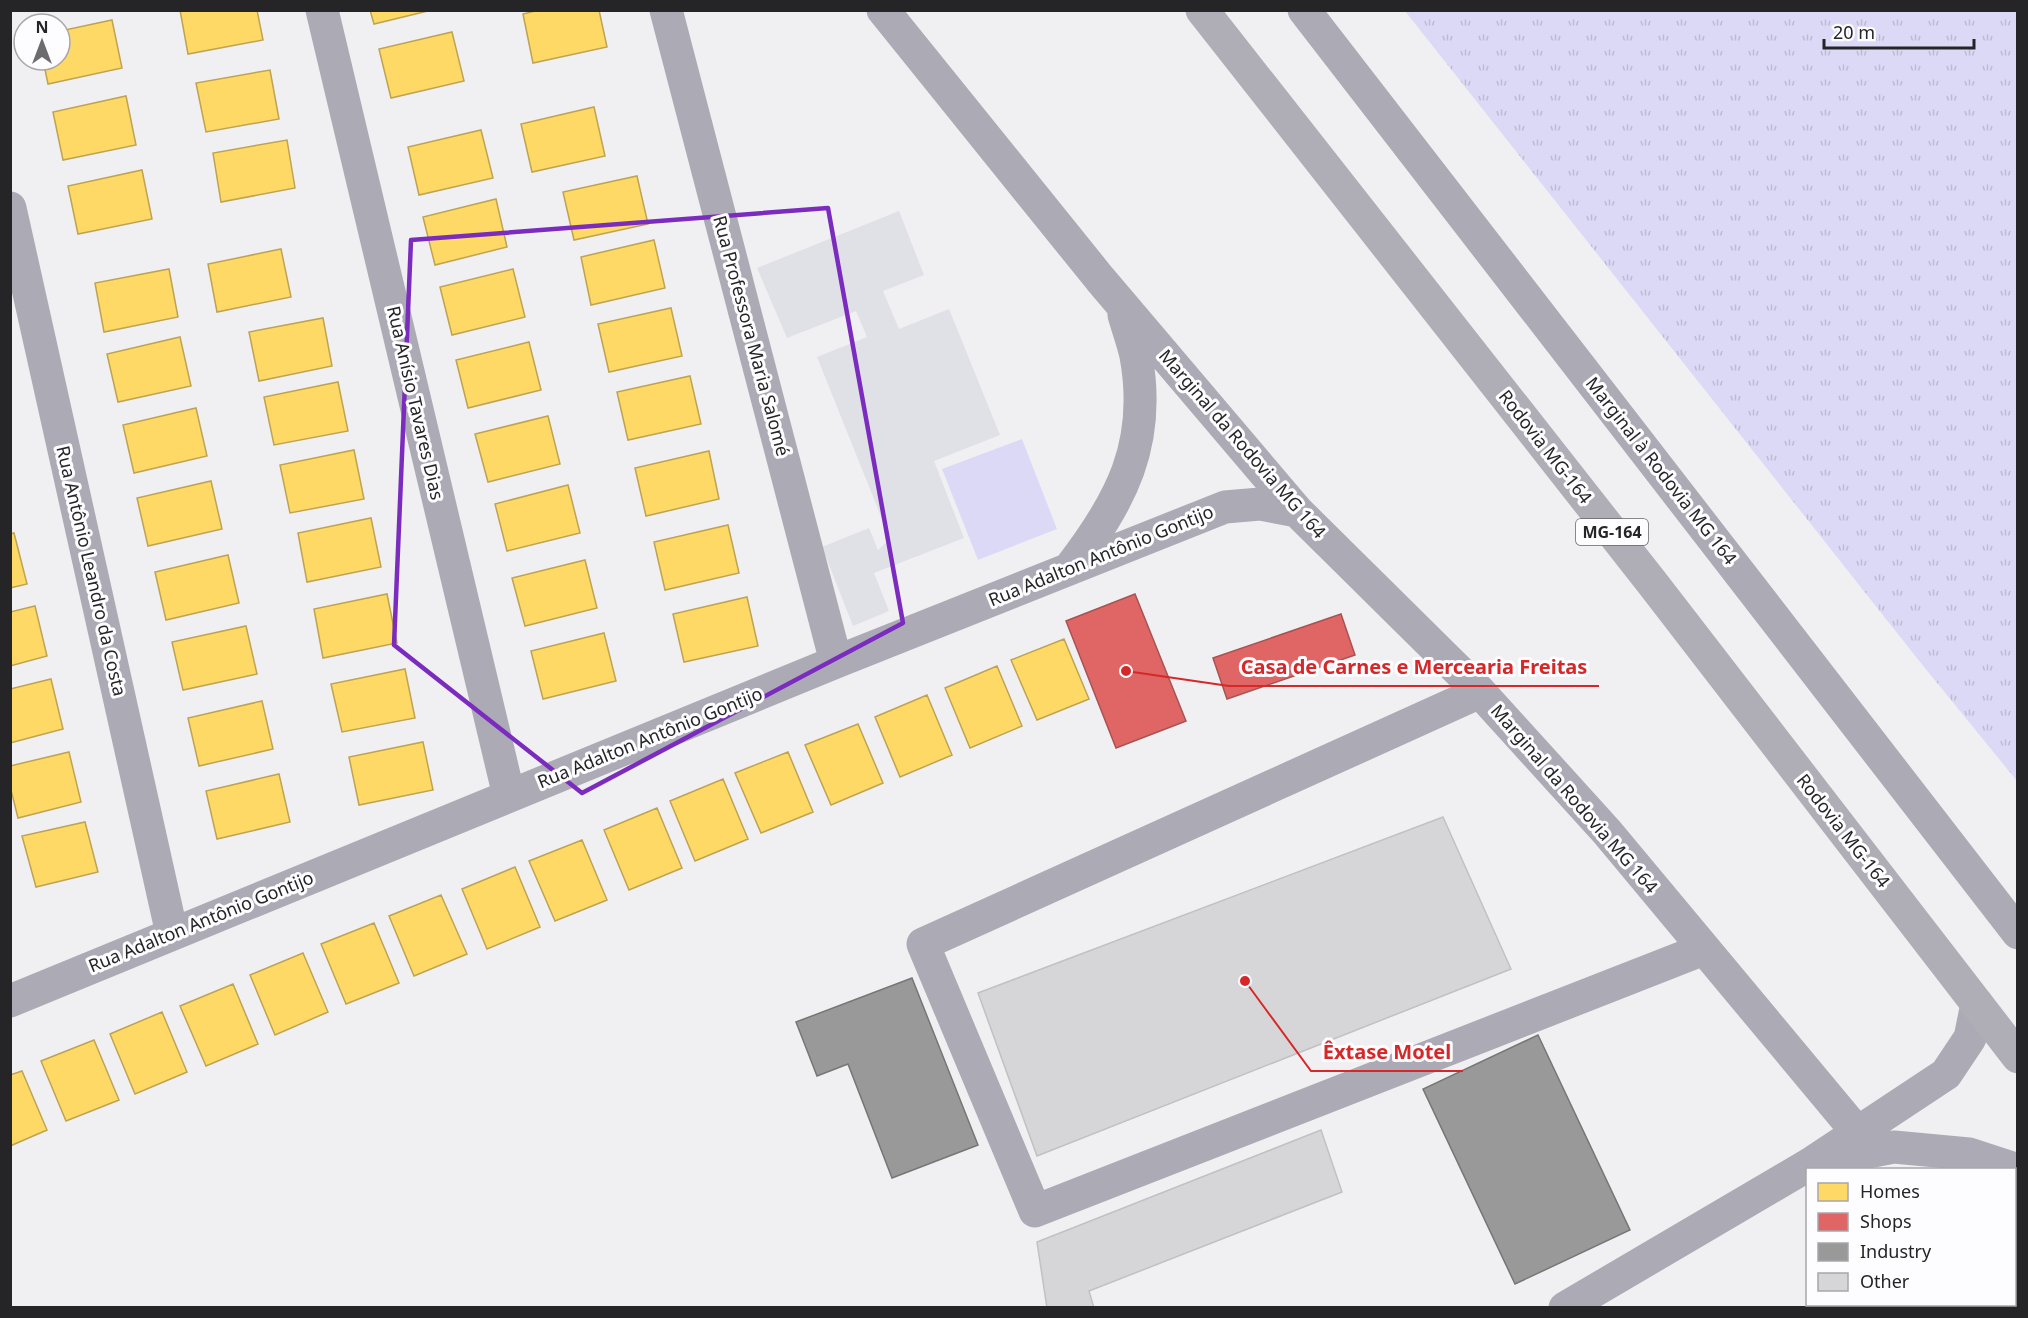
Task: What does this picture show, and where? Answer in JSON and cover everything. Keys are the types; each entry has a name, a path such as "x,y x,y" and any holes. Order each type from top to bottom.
{"main road":[{"name":"Rodovia MG-164","path":"1202,10 1638,565 2018,1057"}],"street":[{"name":"Rua Anísio Tavares Dias","path":"322,10 509,796"},
{"name":"Rua Professora Maria Salomé","path":"666,10 836,662"},
{"name":"Marginal da Rodovia MG 164","path":"883,10 1122,305 1297,511 1480,692 1607,832 1857,1132"},
{"name":"Marginal à Rodovia MG 164","path":"1304,10 2018,933"},
{"name":"Rua Antônio Leandro da Costa","path":"10,208 172,934"},
{"path":"1069,569 1091,541 1124,485 1138,439 1140,396 1136,356 1122,305"},
{"name":"Rua Adalton Antônio Gontijo","path":"10,1001 836,662 1225,507 1260,504 1297,511"},
{"path":"1480,692 923,944 1035,1211 1704,949"},
{"path":"1566,1308 1809,1164 1946,1074 1970,1038 1977,1004"},
{"path":"1809,1164 1894,1147 1969,1154 2012,1168"}],"highlighted area":[{"path":"828,208 903,623 582,793 394,645 411,240"}],"shaded area":[{"path":"899,211 924,275 883,291 899,329 949,309 1000,435 934,461 964,538 874,573 889,611 853,626 822,547 869,528 878,550 890,539 817,357 867,337 856,311 787,338 757,268"}],"green space":[{"path":"1405,11 2017,11 2017,781 1920,662"},
{"path":"1022,439 1057,529 978,560 942,469"}],"building: Homes":[{"path":"180,10 257,10 263,40 188,54"},
{"path":"370,10 432,10 374,24"},
{"path":"539,10 599,10 607,47 533,63 523,14"},
{"path":"112,20 122,68 48,84 46,72 72,72 72,28"},
{"path":"452,32 464,81 391,98 379,49"},
{"path":"270,70 279,119 206,132 196,83"},
{"path":"126,96 136,145 63,160 53,112"},
{"path":"594,107 605,156 532,172 521,124"},
{"path":"481,130 493,178 419,195 408,147"},
{"path":"287,140 295,188 221,202 213,153"},
{"path":"142,170 152,219 78,234 68,186"},
{"path":"637,176 648,224 574,240 563,192"},
{"path":"496,199 507,247 435,265 423,217"},
{"path":"654,240 665,288 591,305 581,257"},
{"path":"281,249 291,297 217,312 208,264"},
{"path":"169,269 178,317 104,332 95,283"},
{"path":"513,269 525,317 452,335 440,287"},
{"path":"671,308 682,356 609,372 598,324"},
{"path":"323,318 332,366 259,381 249,332"},
{"path":"180,337 191,386 118,402 107,354"},
{"path":"529,342 541,390 468,408 456,360"},
{"path":"690,376 701,424 628,440 617,392"},
{"path":"338,382 348,431 274,445 264,397"},
{"path":"196,408 207,456 134,473 123,425"},
{"path":"548,416 560,464 488,482 475,434"},
{"path":"354,450 364,499 290,513 280,465"},
{"path":"709,451 719,499 646,516 635,468"},
{"path":"211,481 222,529 148,546 137,498"},
{"path":"568,485 580,533 507,551 495,504"},
{"path":"371,518 381,567 307,582 298,533"},
{"path":"728,525 739,573 665,590 654,542"},
{"path":"14,533 27,584 10,588 10,534"},
{"path":"228,555 239,603 166,620 155,572"},
{"path":"585,560 597,608 525,626 512,578"},
{"path":"387,594 397,643 323,658 314,609"},
{"path":"747,597 758,646 684,662 673,614"},
{"path":"35,606 47,656 10,666 10,612"},
{"path":"246,626 257,674 183,690 172,642"},
{"path":"604,633 616,681 543,699 531,651"},
{"path":"1064,639 1089,699 1037,720 1011,660"},
{"path":"997,666 1022,726 970,748 945,688"},
{"path":"405,669 415,718 342,732 331,684"},
{"path":"51,679 63,729 10,743 10,689"},
{"path":"927,695 952,755 900,777 875,717"},
{"path":"262,701 273,749 199,766 188,718"},
{"path":"858,724 883,783 831,805 805,745"},
{"path":"423,742 433,790 359,805 349,757"},
{"path":"69,752 81,802 18,818 10,786 10,766"},
{"path":"788,752 813,812 761,833 735,773"},
{"path":"279,774 290,822 217,839 206,791"},
{"path":"723,779 748,839 695,861 670,801"},
{"path":"657,808 682,868 629,890 604,830"},
{"path":"85,822 98,872 36,887 22,836"},
{"path":"582,840 607,900 555,921 529,861"},
{"path":"515,867 540,927 487,949 462,889"},
{"path":"441,895 467,954 414,976 389,916"},
{"path":"374,923 399,983 346,1004 321,944"},
{"path":"303,953 328,1012 275,1035 250,975"},
{"path":"233,984 258,1044 206,1066 180,1006"},
{"path":"162,1012 187,1072 135,1094 110,1034"},
{"path":"94,1040 119,1100 66,1121 41,1061"},
{"path":"22,1071 47,1130 10,1146 10,1075"}],"building: Shops":[{"path":"1135,594 1186,721 1116,748 1066,621"},
{"path":"1341,614 1355,655 1227,699 1213,658"}],"building: Industry":[{"path":"912,978 978,1145 892,1178 848,1064 817,1076 796,1022"},
{"path":"1538,1035 1630,1230 1515,1284 1423,1089"}],"building: Other":[{"path":"1443,817 1511,969 1037,1156 978,993"},
{"path":"1321,1130 1342,1192 1089,1291 1094,1308 1047,1308 1037,1242"}],"place":[{"name":"Casa de Carnes e Mercearia Freitas","path":"1126,671"},
{"name":"Êxtase Motel","path":"1245,981"}]}
